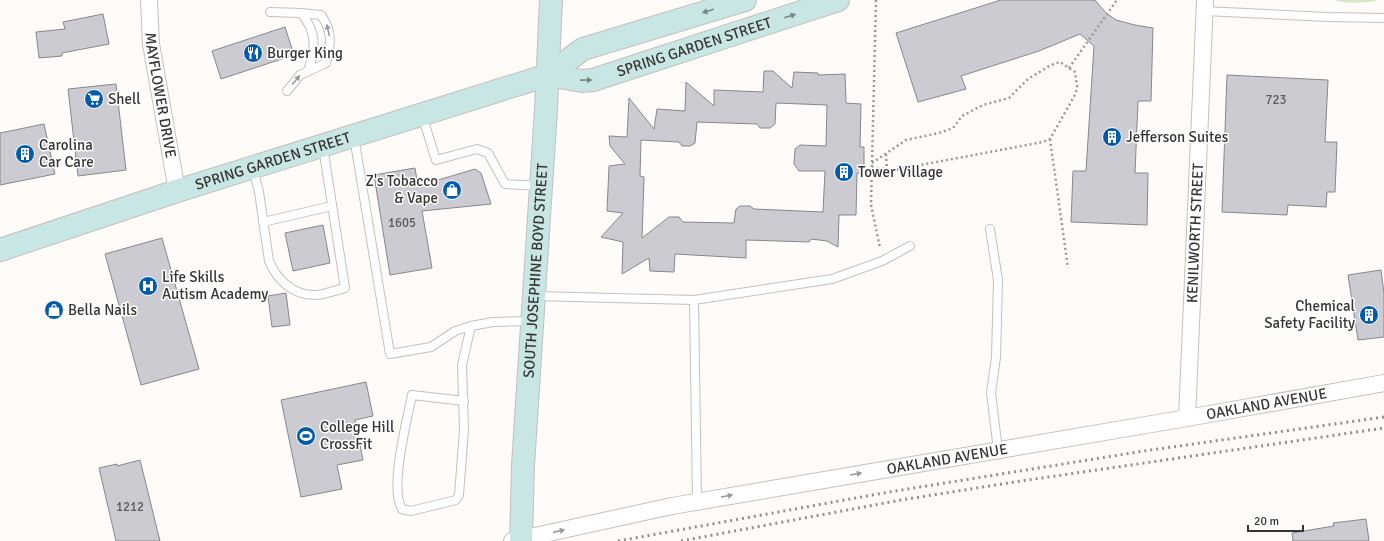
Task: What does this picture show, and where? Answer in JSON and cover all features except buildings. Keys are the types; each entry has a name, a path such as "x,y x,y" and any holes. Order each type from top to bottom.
{"main road":[{"name":"SOUTH JOSEPHINE BOYD STREET","path":"518,540 548,75 551,0"},
{"name":"SPRING GARDEN STREET","path":"0,250 177,191 548,75 583,49 746,0"},
{"name":"SPRING GARDEN STREET","path":"548,75 582,81 593,80 838,0"}],"street":[{"name":"MAYFLOWER DRIVE","path":"149,0 151,44 177,191"},
{"name":"KENILWORTH STREET","path":"1187,418 1204,6"},
{"name":"OAKLAND AVENUE","path":"518,540 697,501 1384,383"}],"lane":[{"path":"1204,6 1328,17 1384,18"},
{"path":"270,12 301,13 321,16 328,25 331,44 326,63 300,75 287,91"},
{"path":"301,13 308,22 313,37 313,55 308,71"},
{"path":"422,114 436,160 477,149 488,153 505,184 540,186"},
{"path":"354,136 390,354 431,347 455,331 471,326 493,322 532,321"},
{"path":"253,167 259,192 269,261 273,271 282,282 302,293 315,295 345,288 322,145"},
{"path":"264,222 332,206"},
{"path":"990,229 998,280 996,357 991,393 998,450"},
{"path":"534,296 694,300 832,279 882,261 910,246"},
{"path":"694,300 697,501"},
{"path":"464,401 412,395 396,477 398,503 402,510 411,511 456,500 459,495 464,430 464,401 462,365 471,326"}],"path":[{"path":"876,0 870,205 882,261"},
{"path":"1069,68 1117,0"},
{"path":"872,163 906,140 940,133 953,128 962,116 983,105 1009,98 1028,80 1050,65 1060,62 1075,72 1078,86 1076,93 1050,138 1043,142 894,170 872,168"},
{"path":"1050,138 1068,268"},
{"path":"886,154 887,170"}],"green space":[{"path":"1335,0 1379,0 1356,3"}],"railway":[{"path":"618,541 889,492 1144,451 1384,417"},
{"path":"681,541 901,500 1384,428"}],"place":[{"name":"Burger King","path":"253,53"},
{"name":"Shell","path":"94,99"},
{"name":"Jefferson Suites","path":"1112,137"},
{"name":"Carolina Car Care","path":"25,154"},
{"name":"Tower Village","path":"844,172"},
{"name":"Z's Tobacco & Vape","path":"452,190"},
{"name":"Life Skills Autism Academy","path":"148,286"},
{"name":"Bella Nails","path":"54,310"},
{"name":"Chemical Safety Facility","path":"1369,315"},
{"name":"College Hill CrossFit","path":"306,436"}]}
